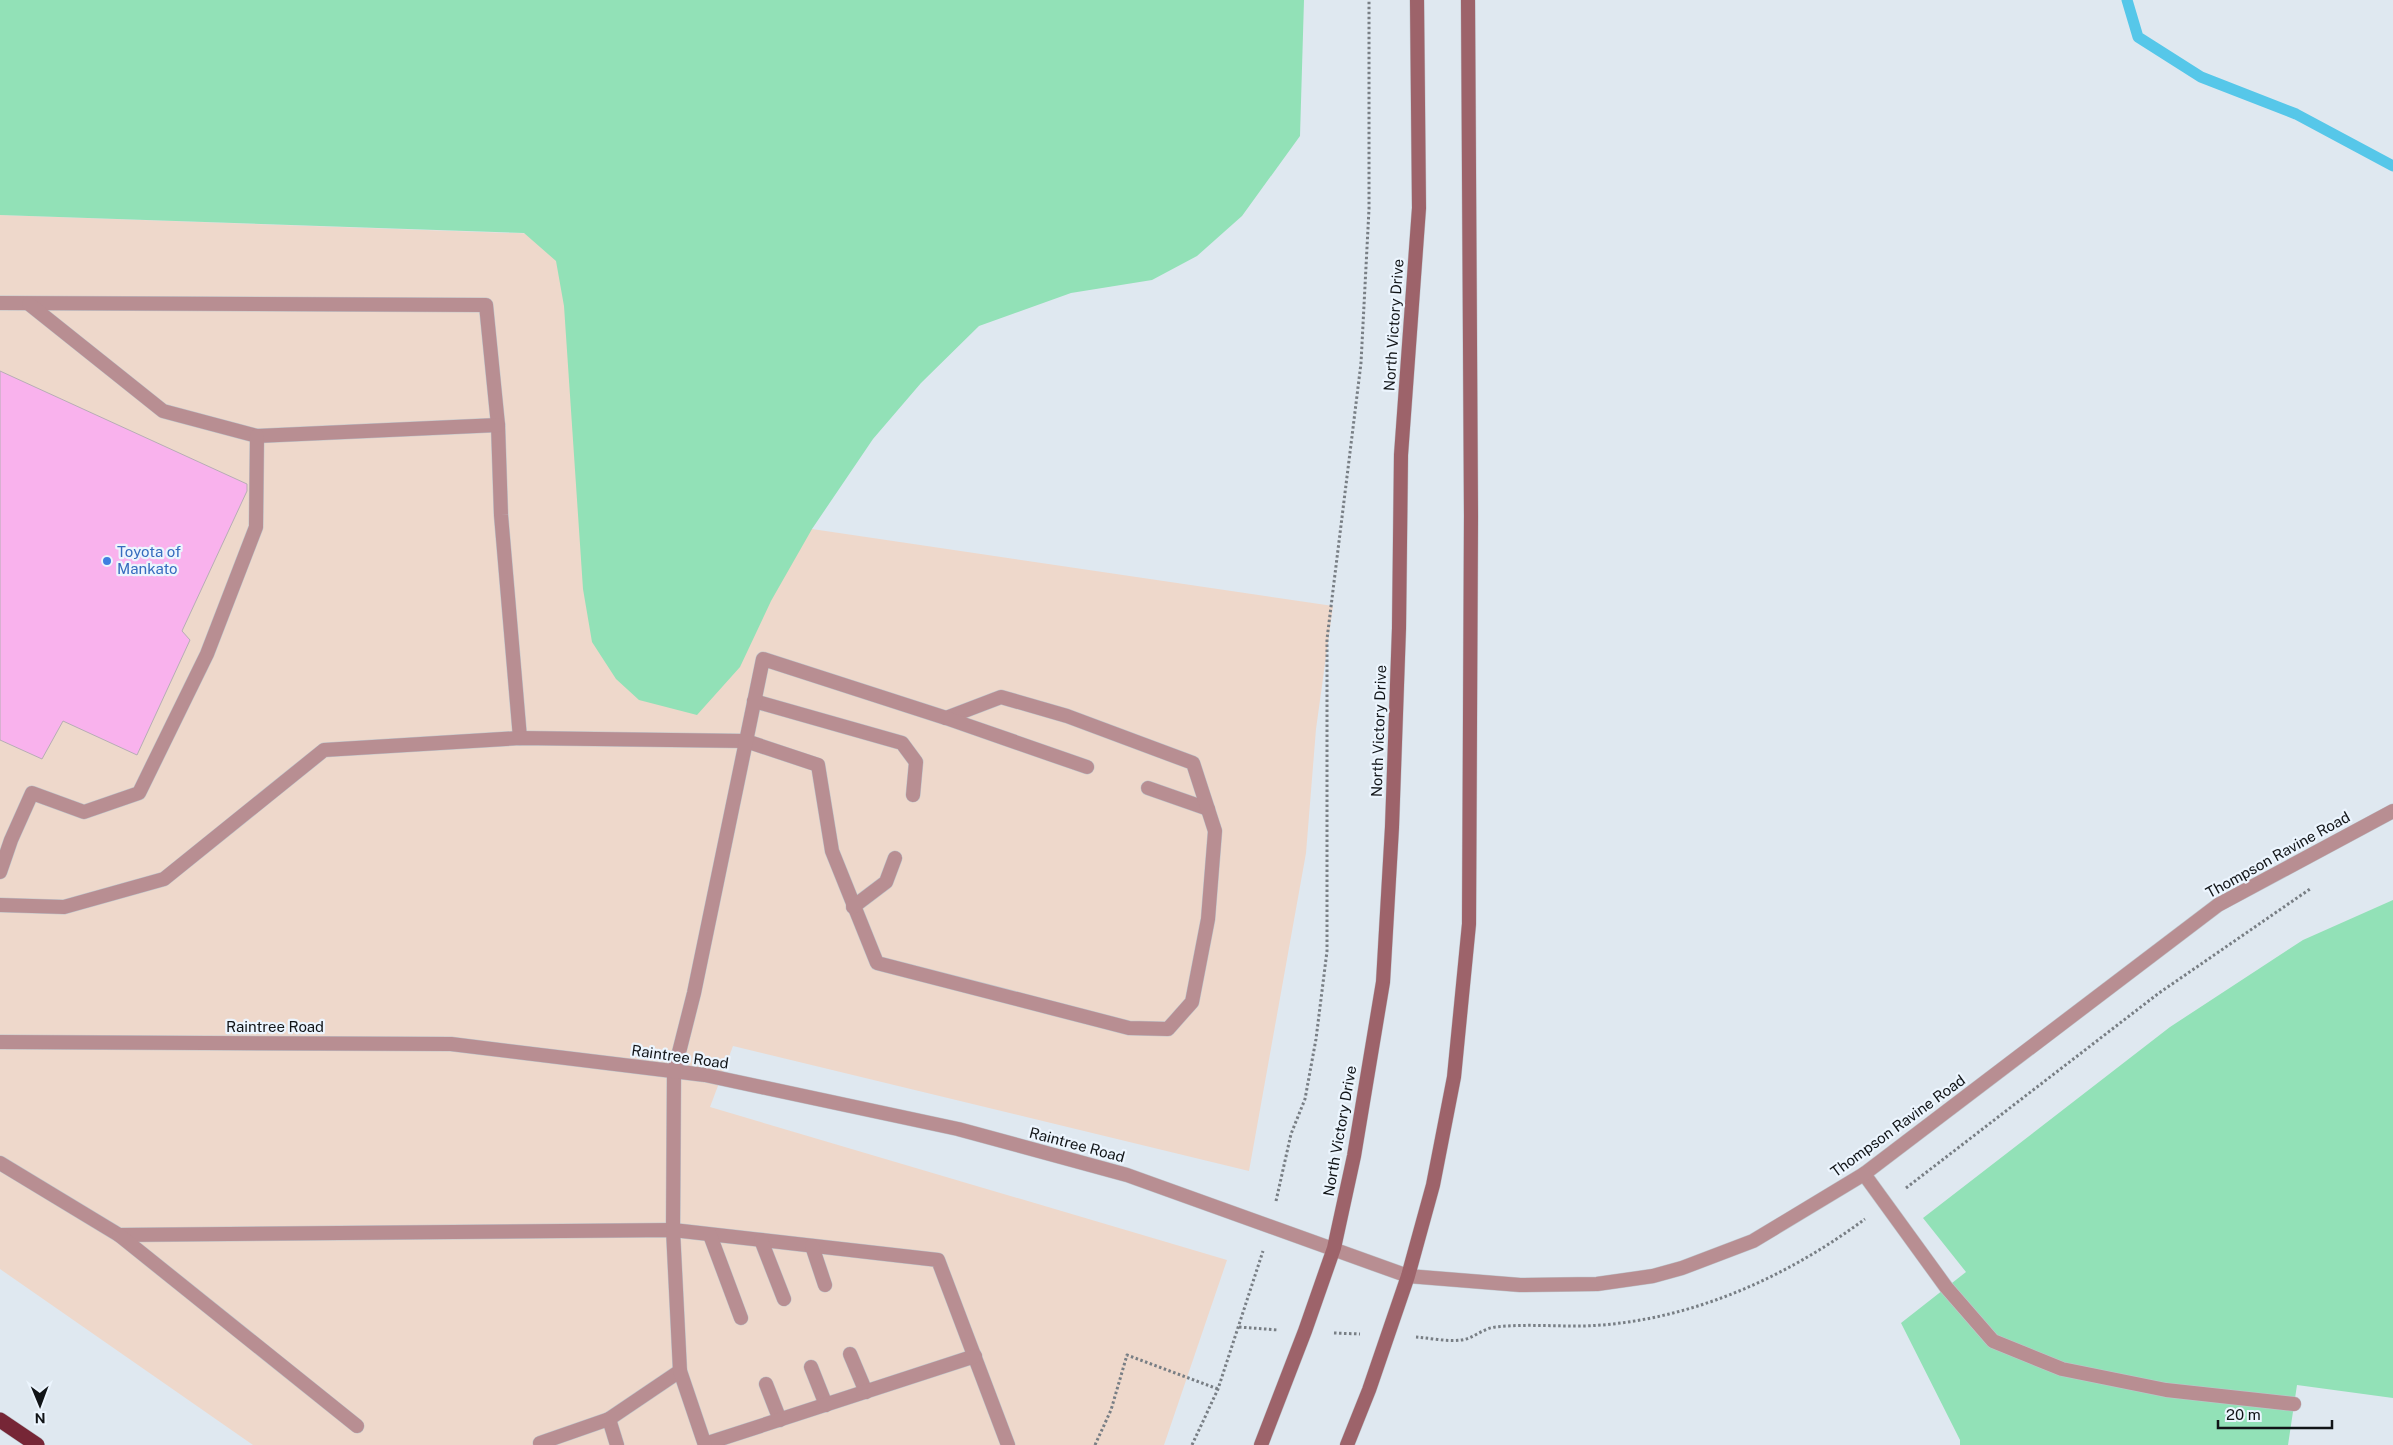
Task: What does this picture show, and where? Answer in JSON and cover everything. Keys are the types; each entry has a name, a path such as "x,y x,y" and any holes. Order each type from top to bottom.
{"highway":[{"path":"0,1420 37,1445"}],"main road":[{"name":"North Victory Drive","path":"1261,1445 1305,1331 1334,1248 1354,1156 1383,982 1392,827 1399,628 1401,455 1419,208 1417,0"},
{"path":"1347,1445 1369,1390 1408,1276 1433,1185 1454,1077 1469,924 1471,506 1468,0"}],"street":[{"path":"0,303 486,305 498,425 501,515 520,738"},
{"path":"28,304 163,411 257,436 498,425"},
{"path":"0,872 5,837 32,793 84,812 139,793 207,654 256,527 257,436"},
{"path":"974,1356 705,1445 680,1371 673,1230 674,1072 694,993 762,659 946,718 1087,767"},
{"path":"0,904 64,907 164,879 324,750 520,738 746,741 818,765 832,851 877,963 1129,1028 1168,1029 1192,1002 1208,919 1215,831 1193,763 1067,716 1001,698 946,718"},
{"path":"754,700 902,743 916,762 913,795"},
{"path":"1148,788 1208,809"},
{"name":"Thompson Ravine Road","path":"1334,1248 1408,1276 1520,1285 1562,1285 1597,1284 1652,1276 1682,1268 1753,1241 1864,1174 2218,905 2393,810"},
{"path":"853,907 886,882 895,858"},
{"name":"Raintree Road","path":"0,1042 451,1044 705,1075 958,1129 1126,1175 1334,1248"},
{"path":"0,1163 119,1235 357,1426"},
{"path":"1864,1174 1946,1287 1993,1342 2062,1369 2166,1390 2294,1404"},
{"path":"119,1235 673,1230 938,1260 1008,1445"},
{"path":"710,1234 741,1318"},
{"path":"761,1240 784,1299"},
{"path":"812,1246 825,1285"},
{"path":"850,1354 866,1392"},
{"path":"811,1367 826,1405"},
{"path":"540,1443 609,1419 680,1371"},
{"path":"766,1384 780,1420"},
{"path":"609,1419 617,1445"}],"path":[{"path":"1192,1445 1218,1389 1271,1227 1291,1134 1305,1099 1316,1040 1326,951 1327,639 1362,363 1369,209 1369,0"},
{"path":"1239,1327 1462,1341"},
{"path":"1095,1445 1110,1410 1127,1355 1218,1389"}],"shaded area":[{"path":"0,215 598,236 812,529 1333,606 1316,729 1306,853 1249,1171 733,1046 710,1107 1227,1260 1164,1445 253,1445 0,1269"}],"green space":[{"path":"0,0 1304,0 1300,136 1242,216 1197,256 1152,280 1071,293 979,326 921,383 873,439 812,529 771,601 740,667 697,715 639,700 616,679 592,642 583,589 564,306 556,261 524,233 0,215"},
{"path":"2393,900 2393,1398 2297,1385 2288,1445 1960,1445 1960,1440 1901,1323 1966,1272 1923,1218 2170,1027 2303,940"}],"building":[{"name":"Toyota of Mankato","path":"0,371 247,484 247,491 182,631 190,640 137,755 63,721 42,759 0,740"}],"waterway":[{"path":"2127,0 2138,37 2201,77 2296,114 2393,166"}],"place":[{"name":"Toyota of Mankato","path":"107,561"}]}
